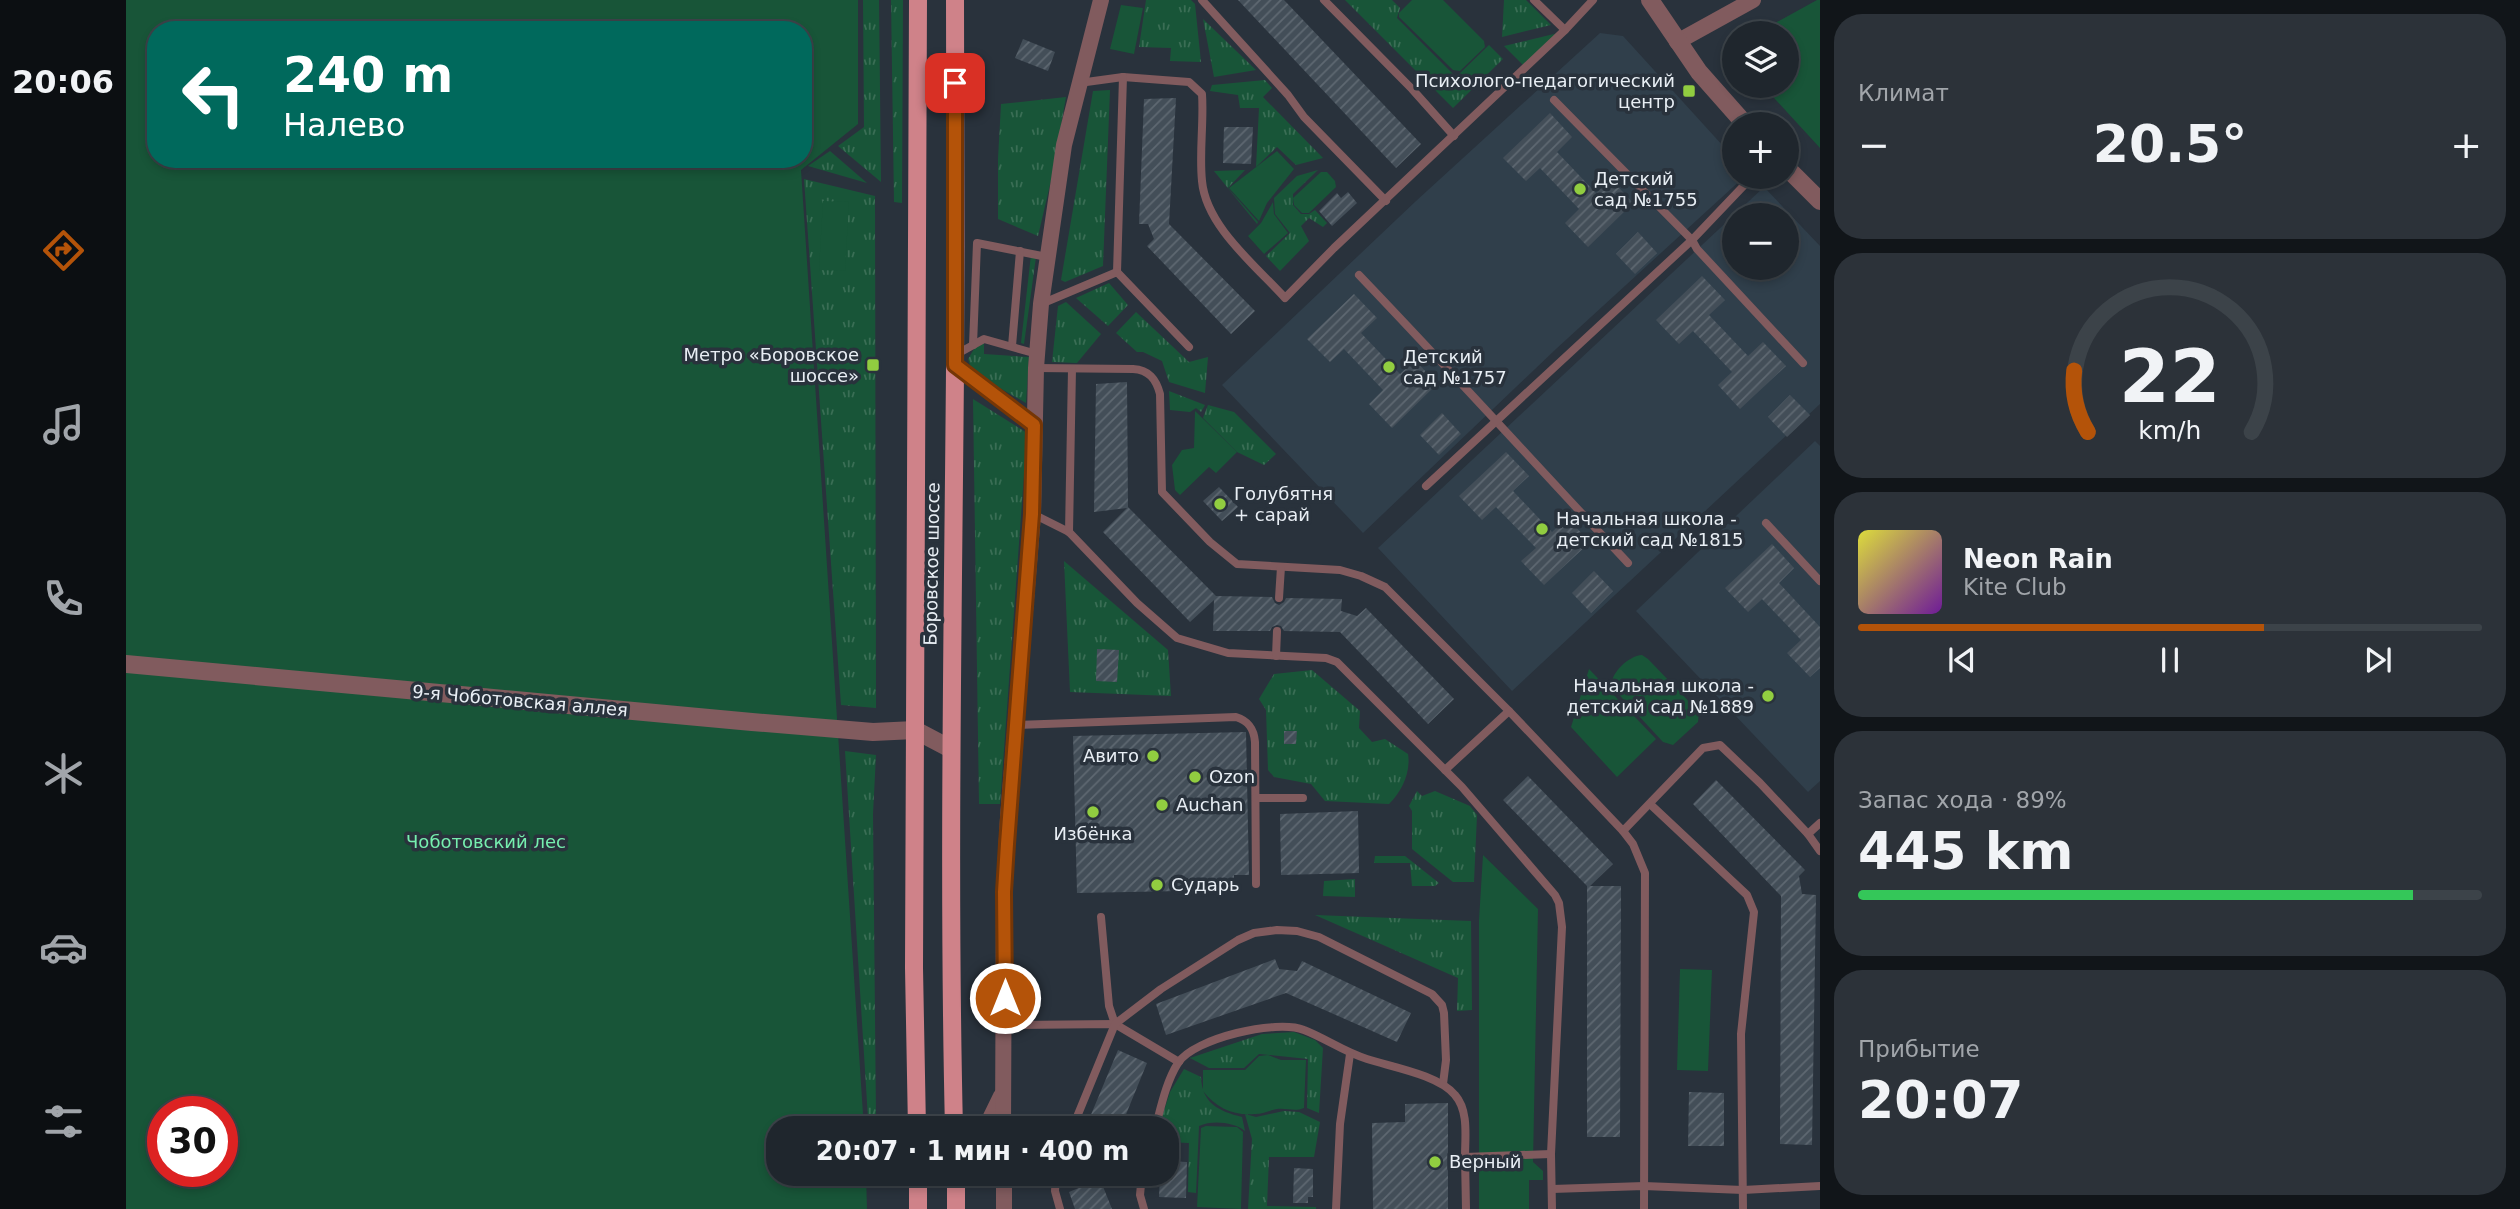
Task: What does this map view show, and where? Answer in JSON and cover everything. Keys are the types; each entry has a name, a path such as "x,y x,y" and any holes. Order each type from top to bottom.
{"main road":[{"name":"Боровское шоссе","path":"917,1116 914,968 918,0"},
{"name":"Боровское шоссе","path":"954,1116 950,956 955,0"},
{"path":"918,1186 918,1209"},
{"path":"956,1209 957,1186"}],"street":[{"path":"1003,1116 1004,892 1032,514 1041,304 1064,145 1101,0"},
{"path":"1650,0 1699,72 1734,112"},
{"path":"1677,42 1753,0"},
{"path":"1799,180 1820,201"},
{"path":"955,360 1034,425"},
{"name":"9-я Чоботовская аллея","path":"126,664 765,723 873,732 915,730"},
{"path":"915,730 951,748"},
{"path":"991,1116 1003,1092"},
{"path":"1003,1186 1004,1209"}],"lane":[{"path":"1202,0 1288,95 1304,117 1386,201"},
{"path":"1324,0 1412,89 1454,136"},
{"path":"1534,0 1565,30"},
{"path":"1079,83 1123,77 1189,82 1196,86 1202,94 1202,178 1208,206 1219,225 1285,298 1593,0"},
{"path":"1123,77 1117,272 1189,347"},
{"path":"1554,100 1692,240 1697,250 1803,363"},
{"path":"1426,486 1692,240 1741,189"},
{"path":"973,345 977,243 1046,257"},
{"path":"1012,346 1020,251"},
{"path":"1041,304 1117,272"},
{"path":"1359,275 1628,563"},
{"path":"955,360 984,339 1012,346 1037,361 1072,369 1141,370 1152,376 1160,394 1160,484 1167,499 1229,560 1245,566 1345,571 1385,587 1509,711 1623,831 1633,844 1645,873 1644,1209"},
{"path":"1069,532 1072,369"},
{"path":"1032,514 1069,532 1137,603 1177,638 1227,653 1326,658 1337,662 1446,770 1559,903 1562,927 1551,1154 1552,1209"},
{"path":"1766,523 1820,581"},
{"path":"1279,598 1281,567"},
{"path":"1276,656 1277,631"},
{"path":"1446,770 1509,711"},
{"path":"1017,724 1236,716 1244,720 1254,732 1256,884"},
{"path":"1623,831 1703,748 1720,745 1760,783 1808,834 1820,851"},
{"path":"1256,798 1303,798"},
{"path":"1650,804 1747,895 1755,912 1741,1034 1743,1209"},
{"path":"1808,834 1820,823"},
{"path":"1101,917 1110,1006 1115,1024"},
{"path":"1077,1116 1115,1024 1161,989 1238,940 1266,930 1297,931 1319,937 1426,988 1438,999 1444,1013 1446,1068 1443,1084"},
{"path":"1005,1025 1115,1024 1179,1062"},
{"path":"1159,1116 1179,1062 1199,1047 1222,1037 1254,1029 1278,1026 1303,1030 1350,1054 1443,1084 1457,1097 1464,1112 1466,1209"},
{"path":"1336,1209 1340,1124 1350,1054"},
{"path":"1465,1157 1551,1154"},
{"path":"1055,1186 1060,1209"},
{"path":"1141,1186 1144,1209"},
{"path":"1552,1189 1644,1186 1743,1190 1820,1186"}],"shaded area":[{"path":"1600,33 1623,36 1722,145 1722,189 1731,189 1556,349 1363,533 1222,385 1416,201"},
{"path":"1762,189 1766,189 1779,203 1747,203"},
{"path":"1799,224 1820,246 1820,404 1512,691 1378,548 1722,226 1722,280 1799,280"},
{"name":"Начальная школа - детский сад №1889","path":"1815,441 1820,446 1820,781 1808,792 1636,611"}],"green space":[{"name":"Чоботовский лес","path":"126,0 858,0 858,124 812,161 812,21 147,21 147,168 803,168 801,170 863,1116 766,1116 766,1186 866,1186 867,1209 126,1209"},
{"path":"863,0 879,0 881,182 838,146 864,127"},
{"path":"891,0 903,0 902,203 894,202"},
{"path":"1146,0 1191,0 1195,4 1201,62 1170,61 1171,48 1139,47"},
{"path":"1345,0 1392,0 1400,8 1397,18 1456,77 1489,45 1503,59 1453,108"},
{"path":"1412,0 1443,0 1484,41 1485,47 1460,71 1453,70 1399,17 1399,13"},
{"path":"1504,0 1526,0 1551,25 1502,37"},
{"path":"1820,0 1820,148 1799,125 1799,112 1787,112 1774,98 1799,98 1799,21 1779,21"},
{"path":"1121,5 1143,8 1134,54 1110,49"},
{"path":"1203,19 1256,70 1214,77"},
{"path":"1558,33 1523,65 1504,46"},
{"path":"1265,80 1272,88 1263,97 1323,158 1296,165 1277,147 1256,167 1259,108 1240,108 1238,95 1210,91 1212,85"},
{"path":"1110,90 1103,266 1065,282 1061,280 1093,91"},
{"path":"1066,97 1038,236 998,219 1001,104"},
{"path":"830,151 867,183 812,167 812,163"},
{"path":"1277,151 1294,169 1267,203 1259,221 1229,188"},
{"path":"1245,170 1228,188 1257,224 1214,171"},
{"path":"1318,170 1293,194 1293,205 1301,214 1309,214 1315,210 1327,223 1323,227 1309,218 1301,226 1309,241 1280,271 1266,256 1290,233 1275,214 1274,198 1297,176"},
{"path":"1321,172 1327,172 1335,181 1336,187 1309,213 1302,213 1294,205 1293,198"},
{"path":"804,179 875,196 876,708 841,705"},
{"path":"823,201 849,202 845,271 819,270"},
{"path":"1273,202 1274,214 1288,233 1264,254 1248,236 1261,223"},
{"path":"1031,255 1036,257 1024,344 1021,343"},
{"path":"1109,283 1128,305 1108,326 1076,298"},
{"path":"1066,302 1101,334 1077,363 1052,362 1058,306"},
{"path":"1136,312 1189,362 1208,357 1205,393 1169,382 1162,361 1137,352 1116,333"},
{"path":"984,343 984,354 1029,357 1026,403 977,375 971,368 968,359 974,349"},
{"path":"1169,391 1205,405 1201,412 1196,408 1190,412 1170,410"},
{"path":"973,399 1027,433 1000,804 979,804"},
{"path":"1208,405 1234,412 1276,454 1264,465 1237,452 1203,418"},
{"path":"1195,411 1237,452 1216,473 1209,467 1180,495 1175,490 1172,465 1182,450 1194,448"},
{"path":"1064,561 1168,650 1171,696 1070,692"},
{"path":"1642,655 1699,712 1698,722 1673,745 1663,742 1611,686 1621,666 1631,658"},
{"path":"1589,669 1656,739 1617,777 1571,727"},
{"path":"1312,670 1360,711 1359,728 1372,742 1385,739 1408,754 1404,781 1389,804 1325,801 1311,784 1274,777 1268,770 1266,710 1259,699 1274,674"},
{"path":"845,751 876,755 873,814 876,1116 868,1116"},
{"path":"1417,791 1422,796 1435,791 1470,806 1477,815 1474,882 1453,882 1412,849 1412,811 1409,806"},
{"path":"1483,855 1538,909 1533,1162 1543,1171 1543,1180 1529,1180 1529,1209 1479,1209 1479,920"},
{"path":"1375,856 1405,856 1439,883 1435,886 1412,886 1410,863 1374,863"},
{"path":"1355,879 1355,897 1323,896 1324,881"},
{"path":"1315,915 1471,921 1472,1010 1457,1011 1458,978"},
{"path":"1680,969 1712,970 1708,1071 1677,1070"},
{"path":"1294,1032 1315,1040 1323,1048 1319,1113 1307,1108 1308,1059 1259,1054 1244,1068 1209,1068 1190,1058 1262,1034"},
{"path":"1268,1055 1281,1060 1306,1060 1304,1108 1240,1114 1220,1106 1203,1091 1203,1070 1245,1070 1259,1056"},
{"path":"1184,1069 1201,1077 1204,1093 1213,1105 1242,1117 1245,1131 1223,1123 1199,1126 1196,1193 1188,1192 1189,1143 1179,1143 1179,1116 1162,1116 1170,1092"},
{"path":"1284,1111 1299,1112 1320,1122 1314,1157 1269,1157 1267,1206 1316,1209 1248,1209 1252,1139 1245,1114 1256,1117"},
{"path":"1237,1127 1243,1132 1241,1209 1197,1207 1201,1128"}],"building":[{"path":"1238,0 1284,0 1421,144 1396,168"},
{"path":"1023,39 1055,52 1048,71 1015,58"},
{"path":"1176,98 1169,224 1255,311 1231,334 1147,246 1154,239 1148,224 1139,224 1144,99"},
{"path":"1550,113 1572,137 1557,152 1596,193 1611,179 1633,203 1588,247 1565,223 1579,209 1540,168 1526,181 1503,158"},
{"path":"1224,127 1253,127 1251,164 1223,163"},
{"path":"1348,192 1357,203 1332,226 1319,211 1337,193 1341,198"},
{"path":"1638,232 1657,253 1635,274 1616,254"},
{"path":"1702,276 1725,300 1709,315 1748,356 1763,342 1786,366 1740,409 1718,385 1732,372 1693,331 1679,344 1656,320"},
{"path":"1354,294 1377,318 1361,333 1400,374 1415,360 1437,384 1392,428 1369,404 1383,390 1344,349 1330,362 1307,339"},
{"path":"1127,382 1128,507 1216,596 1272,597 1279,605 1286,598 1342,599 1341,611 1357,616 1366,608 1454,699 1428,724 1340,632 1284,631 1277,625 1270,631 1213,631 1214,600 1190,622 1103,532 1127,508 1094,512 1096,384"},
{"path":"1790,395 1810,415 1787,437 1768,417"},
{"path":"1442,413 1461,434 1439,455 1420,435"},
{"path":"1506,452 1529,476 1513,491 1552,532 1567,518 1590,542 1544,585 1521,561 1536,548 1496,507 1482,520 1459,496"},
{"name":"Голубятня + сарай","path":"1219,487 1238,507 1222,521 1203,501"},
{"path":"1772,544 1794,568 1779,583 1820,627 1820,668 1810,677 1787,653 1801,640 1762,599 1748,612 1725,588"},
{"path":"1594,571 1613,591 1591,613 1572,593"},
{"path":"1097,649 1119,650 1117,682 1096,681"},
{"path":"1284,731 1297,731 1296,744 1284,744"},
{"name":"Auchan","path":"1246,732 1249,875 1234,875 1234,890 1077,893 1073,736"},
{"path":"1528,776 1613,864 1590,886 1621,886 1620,1137 1587,1137 1587,886 1503,800"},
{"path":"1716,780 1805,870 1799,876 1802,894 1816,895 1812,1145 1780,1144 1781,896 1693,804"},
{"path":"1358,811 1359,873 1281,875 1280,814"},
{"path":"1275,959 1279,969 1297,971 1302,961 1411,1013 1397,1042 1286,993 1166,1035 1156,1004"},
{"path":"1118,1050 1147,1063 1125,1116 1090,1116"},
{"path":"1689,1092 1724,1093 1724,1146 1688,1146"},
{"path":"1448,1103 1448,1209 1373,1209 1372,1123 1405,1122 1405,1104"},
{"path":"1179,1162 1187,1162 1186,1198 1159,1197 1159,1186 1179,1186"},
{"path":"1294,1168 1313,1169 1313,1197 1308,1197 1308,1203 1293,1203"},
{"path":"1103,1186 1112,1209 1075,1209 1069,1192 1081,1187"}],"place":[{"name":"Психолого-педагогический центр","path":"1689,91"},
{"name":"Детский сад №1755","path":"1580,189"},
{"name":"Метро «Боровское шоссе»","path":"873,365"},
{"name":"Детский сад №1757","path":"1389,367"},
{"name":"Голубятня + сарай","path":"1220,504"},
{"name":"Начальная школа - детский сад №1815","path":"1542,529"},
{"name":"Начальная школа - детский сад №1889","path":"1768,696"},
{"name":"Авито","path":"1153,756"},
{"name":"Ozon","path":"1195,777"},
{"name":"Auchan","path":"1162,805"},
{"name":"Избёнка","path":"1093,812"},
{"name":"Сударь","path":"1157,885"},
{"name":"Верный","path":"1435,1162"}],"route":[{"path":"955,83 955,365 1034,425 1032,514 1004,892 1005,998"}]}
